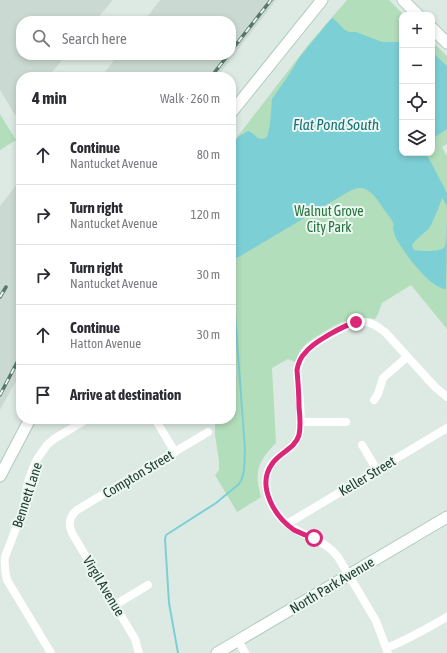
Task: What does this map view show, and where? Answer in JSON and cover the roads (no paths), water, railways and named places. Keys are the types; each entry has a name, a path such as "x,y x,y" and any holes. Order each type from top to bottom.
{"street":[{"path":"236,107 322,0"},
{"path":"403,0 415,12"},
{"path":"435,31 447,43"},
{"path":"447,397 435,387 385,332 374,324 362,321 344,327 310,347 298,364 300,430 292,447 272,464 266,477 266,486 271,502 280,518 299,532 321,542 338,556 376,621 387,650 447,617"},
{"path":"374,400 378,394 383,378 407,357"},
{"path":"300,422 346,422"},
{"path":"0,476 27,424"},
{"name":"Bennett Lane","path":"51,653 8,580 4,570 4,562 24,507 28,482 37,459 54,439 78,424"},
{"path":"158,424 175,452"},
{"name":"Keller Street","path":"287,524 447,428"},
{"name":"Compton Street","path":"70,519 76,510 208,432"},
{"path":"362,445 377,470"},
{"name":"North Park Avenue","path":"217,653 447,517"},
{"name":"Virgil Avenue","path":"70,519 70,527 72,532 138,644 140,653"},
{"path":"115,605 148,585"},
{"path":"238,640 245,653"}],"water":[{"name":"Flat Pond South","path":"332,18 349,32 356,32 382,42 399,42 399,156 428,156 447,193 447,206 442,198 430,226 412,245 414,250 440,250 446,244 447,223 446,289 433,283 418,269 397,240 391,219 372,193 360,188 349,191 236,258 236,140 248,131 260,139 266,138 270,124 272,99 299,58"},
{"path":"435,55 447,66 447,129 435,137"}],"waterway":[{"path":"178,653 169,603 166,535 216,503 239,484 244,472 245,449 236,328"}],"railway":[{"path":"236,45 271,0"},
{"path":"215,72 224,60"},
{"path":"0,297 6,287"},
{"path":"0,395 16,365"}],"park label":[{"name":"Walnut Grove City Park","path":"329,220"}]}
